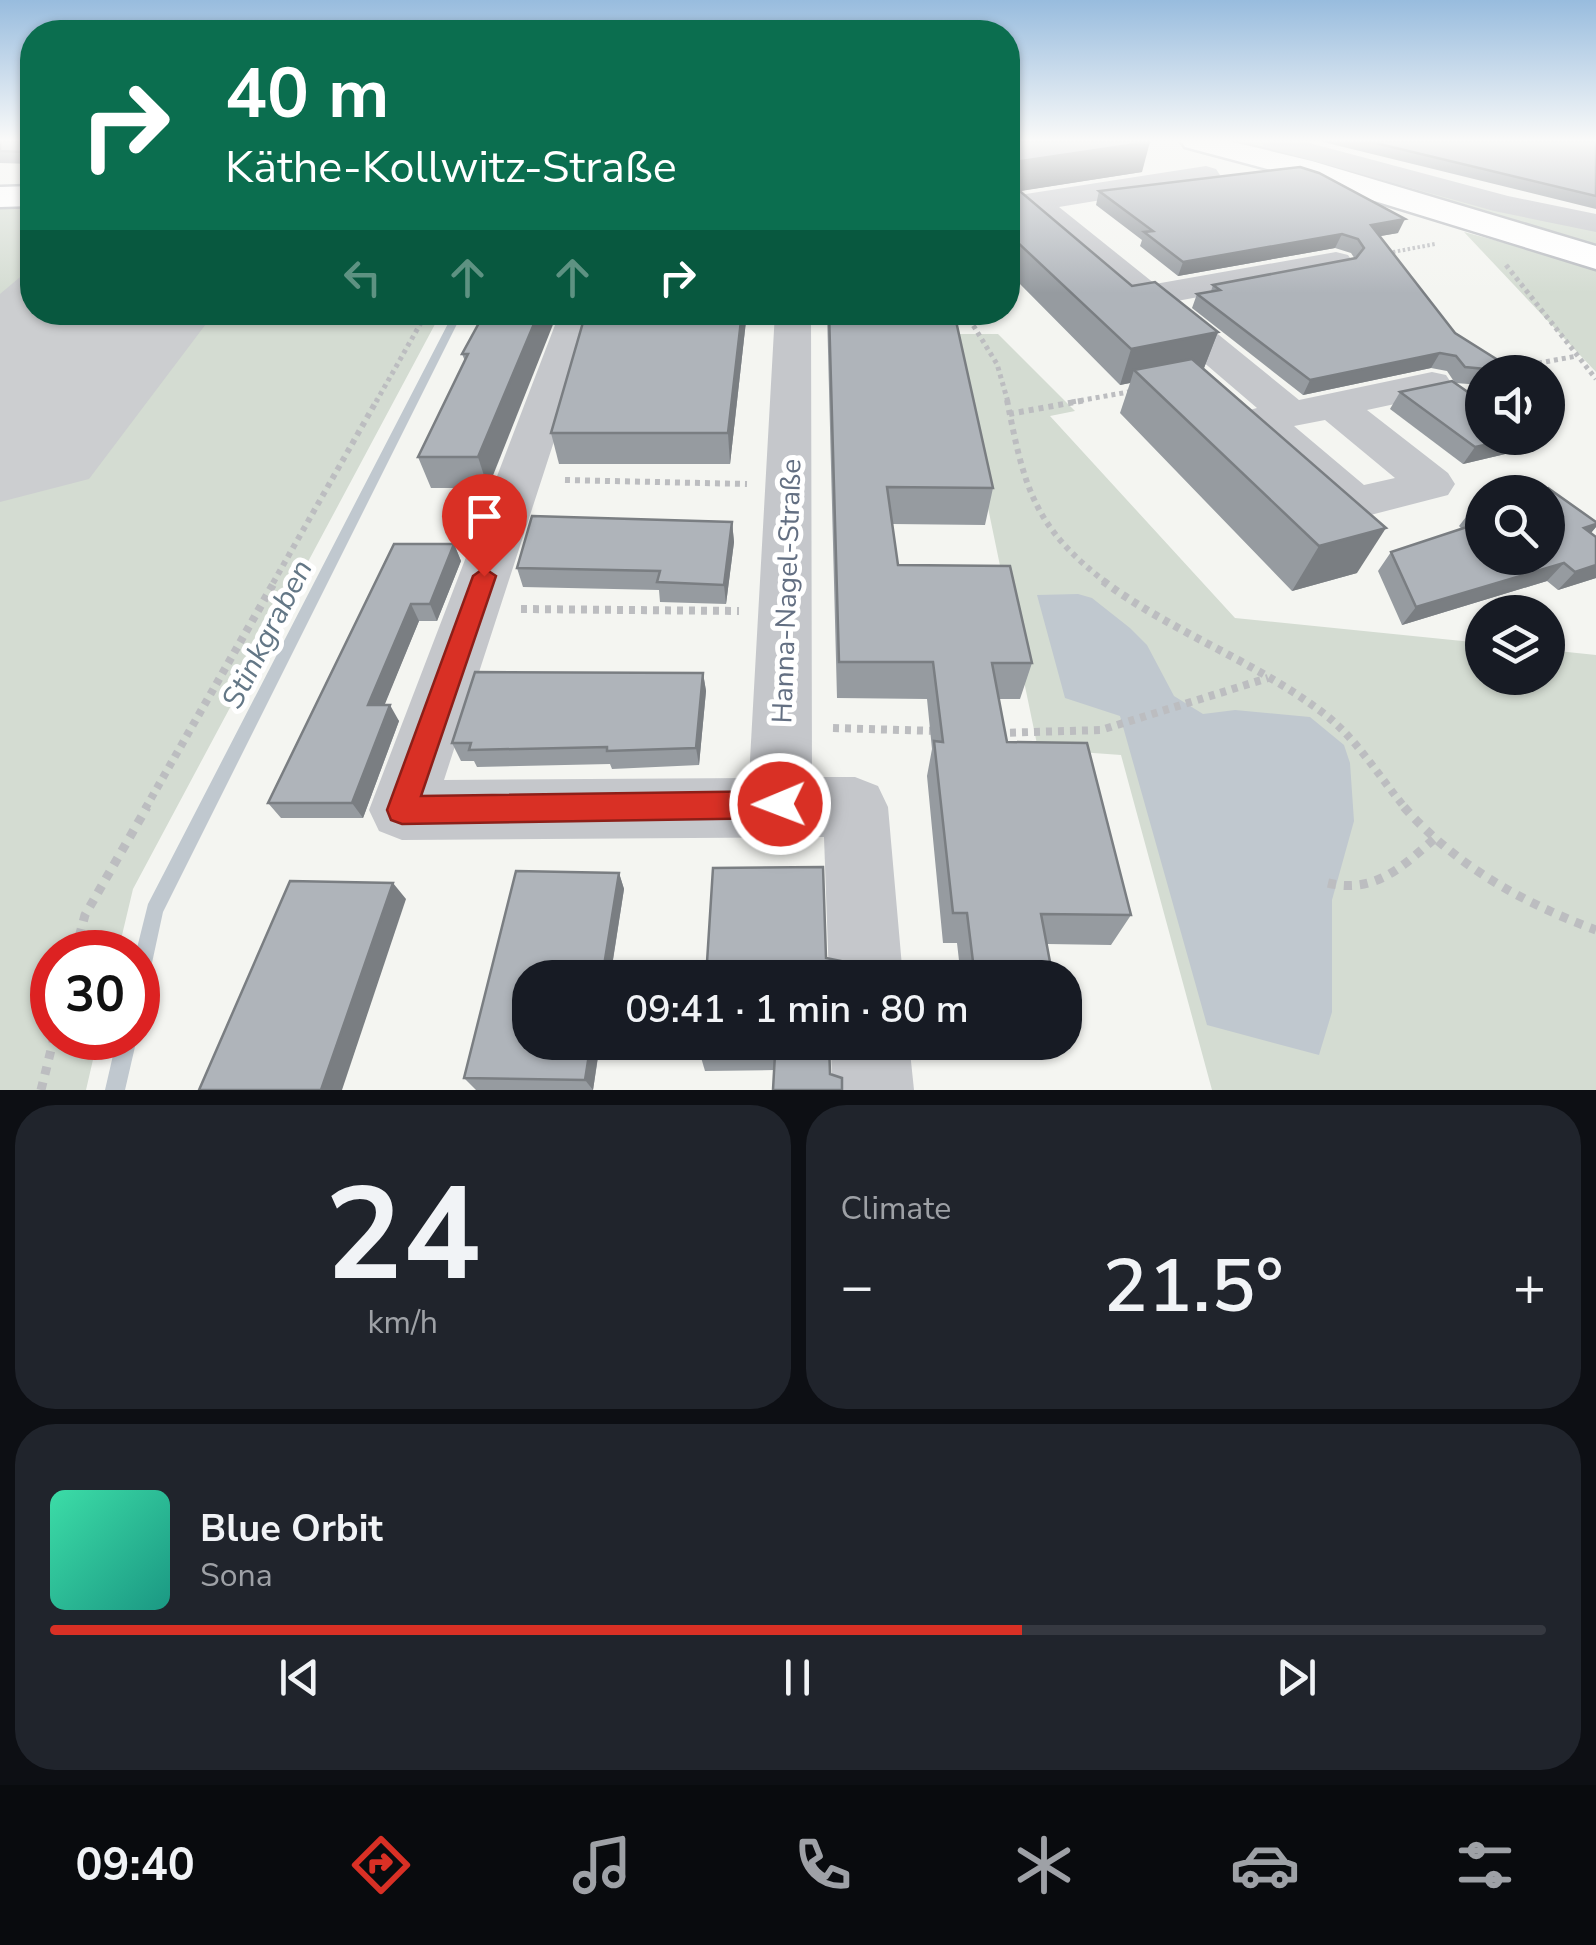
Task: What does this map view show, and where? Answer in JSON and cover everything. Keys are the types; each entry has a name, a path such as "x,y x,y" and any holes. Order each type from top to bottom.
{"street":[{"path":"1021,204 1098,192"},
{"path":"1357,192 1501,245 1596,258"},
{"path":"1454,192 1596,222"},
{"path":"1021,204 1312,410 1432,384"},
{"path":"1148,296 1336,262"},
{"path":"573,325 402,810 855,806 865,960"},
{"name":"Hanna-Nagel-Straße","path":"780,804 793,325"},
{"path":"871,1060 873,1090"}],"path":[{"path":"1336,262 1438,244"},
{"path":"1501,245 1596,379"},
{"path":"81,930 84,915 420,325"},
{"path":"973,325 1000,370 1017,462 1034,505 1104,581 1316,707 1358,742 1434,840 1472,868 1560,917 1596,930"},
{"path":"1565,358 1577,356"},
{"path":"1009,414 1143,389"},
{"path":"519,479 788,486"},
{"path":"473,609 785,611"},
{"path":"990,733 1048,735 1101,730 1268,678"},
{"path":"782,726 953,732"},
{"path":"1328,882 1344,888 1370,888 1386,880 1434,840"},
{"path":"41,1090 48,1060"}],"shaded area":[{"path":"1405,192 1431,192 1596,231 1596,247"},
{"path":"0,207 20,208 20,325 435,325 133,889 123,930 30,930 30,1060 93,1060 86,1090 0,1090"},
{"path":"1464,232 1596,267 1596,372"},
{"path":"952,334 998,334 1075,411 1050,416 1235,618 1465,641 1465,695 1565,695 1565,652 1596,655 1596,1090 1212,1090 1121,755 1038,749"},
{"path":"1078,594 1092,598 1130,628 1147,645 1174,696 1203,714 1235,710 1310,717 1344,745 1350,763 1354,821 1332,900 1332,1012 1319,1055 1207,1025 1120,716 1065,698 1037,595"}],"building":[{"path":"1020,192 1132,286 1155,282 1218,332 1131,349 1020,245"},
{"path":"1100,192 1354,192 1405,219 1371,225 1455,333 1490,355 1465,355 1465,367 1456,356 1440,353 1310,380 1197,294 1220,290 1213,285 1356,258 1364,248 1358,239 1342,234 1183,262 1144,232 1153,231"},
{"path":"478,325 534,325 478,457 418,457 468,354 462,354"},
{"path":"582,325 740,325 728,433 551,433"},
{"path":"829,325 957,325 993,488 887,487 898,565 1010,566 1032,663 992,663 1007,742 1087,743 1131,915 1041,914 1050,960 973,960 967,913 953,913 934,741 943,742 933,662 839,662"},
{"path":"1192,359 1386,528 1319,546 1134,370"},
{"path":"1452,381 1465,390 1465,440 1400,392"},
{"path":"1565,500 1596,522 1584,528 1596,537 1596,565 1575,572 1565,564"},
{"path":"532,516 732,522 724,585 657,582 660,571 517,568"},
{"path":"1465,528 1465,575 1524,575 1416,607 1391,552"},
{"path":"394,544 454,544 430,604 411,604 368,705 390,705 352,803 268,803"},
{"path":"475,672 703,673 696,748 469,750 471,743 452,743"},
{"path":"823,867 826,958 836,960 707,960 713,868"},
{"path":"516,871 619,873 605,960 512,960 512,1060 588,1060 585,1080 464,1078"},
{"path":"290,881 393,883 321,1090 199,1090"},
{"path":"775,1060 830,1060 830,1074 842,1078 842,1090 773,1090"}],"waterway":[{"name":"Stinkgraben","path":"150,930 154,910 452,325"},
{"name":"Stinkgraben","path":"115,1090 122,1060"}],"runway":[{"path":"0,425 96,325"}],"route":[{"path":"484,576 402,810 780,804"}]}
